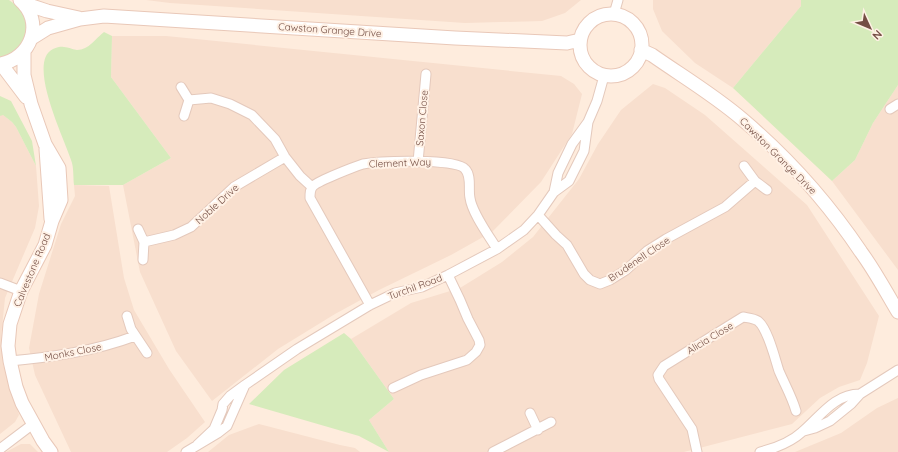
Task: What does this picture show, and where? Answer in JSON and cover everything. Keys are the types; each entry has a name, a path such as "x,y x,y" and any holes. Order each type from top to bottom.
{"street":[{"path":"614,14 618,0"},
{"path":"1,64 18,58 24,52 32,38 33,25 30,13 22,1"},
{"name":"Cawston Grange Drive","path":"22,1 47,11 80,18"},
{"path":"605,14 614,14 623,16 636,26 640,34 642,50 640,57 631,69 618,75 604,76 595,72 585,63 580,50 580,40 588,23 605,14"},
{"name":"Cawston Grange Drive","path":"32,38 48,28 80,18 104,16 455,38 567,43 580,40"},
{"name":"Cawston Grange Drive","path":"642,50 652,55 741,118 776,150 814,190 862,252 898,312"},
{"name":"Calvestone Road","path":"24,52 24,75 31,104 45,144 52,221 45,245 21,291 10,324 8,346 16,387 22,404 51,452"},
{"name":"Calvestone Road","path":"1,64 31,104"},
{"name":"Saxon Close","path":"418,162 426,74"},
{"name":"Turchil Road","path":"186,452 197,445 214,429 223,404 230,396 297,349 370,305 395,293 422,287 448,275 497,249 524,230 538,215 554,192 569,181 584,151 588,122 604,76"},
{"path":"181,87 189,100 184,116"},
{"path":"189,100 211,98 230,104 252,115 275,139 300,176 312,187 310,198 370,305"},
{"name":"Turchil Road","path":"554,192 558,173 572,144 588,122"},
{"name":"Noble Drive","path":"144,242 174,236 190,227 234,187 286,157"},
{"name":"Clement Way","path":"312,187 320,182 363,164 382,162 446,162 459,165 465,168 469,177 470,200 484,228 497,249"},
{"path":"744,166 755,181 767,190"},
{"name":"Brudenell Close","path":"538,215 567,245 584,274 590,280 600,284 610,280 626,270 647,251 666,239 725,207 755,181"},
{"path":"138,229 144,242 143,260"},
{"path":"393,388 420,375 467,360 476,352 480,345 448,275"},
{"path":"0,283 21,291"},
{"path":"127,316 135,336 147,353"},
{"name":"Alicia Close","path":"697,452 692,429 659,379 658,374 664,366 743,318 753,318 759,322 768,336 780,372 792,398 796,411"},
{"name":"Monks Close","path":"10,361 47,358 100,348 135,336"},
{"path":"760,452 774,450 803,432 815,428 830,420 852,404 860,394 898,370"},
{"path":"530,413 538,430"},
{"path":"493,452 551,422"},
{"path":"0,449 33,424"}],"shaded area":[{"path":"146,0 581,0 565,13 542,21 465,23 170,3"},
{"path":"653,0 801,0 801,6 733,88 695,63 662,31 653,9"},
{"path":"112,36 166,36 561,76 574,84 582,94 572,134 541,182 492,232 451,255 379,290 335,314 278,349 212,401 176,351 140,272 123,185 171,158 111,77"},
{"path":"653,84 665,88 705,115 807,205 879,316 867,363 860,380 839,387 820,398 792,424 684,452 389,452 369,420 394,399 351,339 411,303 460,288 502,262 533,237 579,179 598,144 621,110"},
{"path":"898,85 898,270 832,181 855,160 873,123"},
{"path":"2,114 16,127 36,166 39,206 35,228 5,298 1,337 3,364 19,415 15,422 0,434 0,116"},
{"path":"74,185 109,186 124,278 134,310 169,369 205,422 187,438 167,452 71,452 35,375 29,348 39,294 61,224 75,196"},
{"path":"898,398 898,452 795,452 841,433 877,408"},
{"path":"259,424 355,448 360,452 208,452 229,435"},
{"path":"21,444 30,444 38,452 6,452"}],"green space":[{"path":"0,0 9,0 20,8 25,17 27,27 26,37 14,54 0,59"},
{"path":"801,0 898,0 898,85 873,123 855,160 832,181 733,88 801,6"},
{"path":"104,32 112,36 111,77 171,158 123,185 74,185 72,163 45,85 44,69 46,57 53,49 57,48 63,47 77,50 85,48"},
{"path":"0,96 11,101 32,141 36,166 16,127 3,115 0,116"},
{"path":"344,333 351,339 394,399 369,420 389,452 359,436 249,404 284,370"}]}
